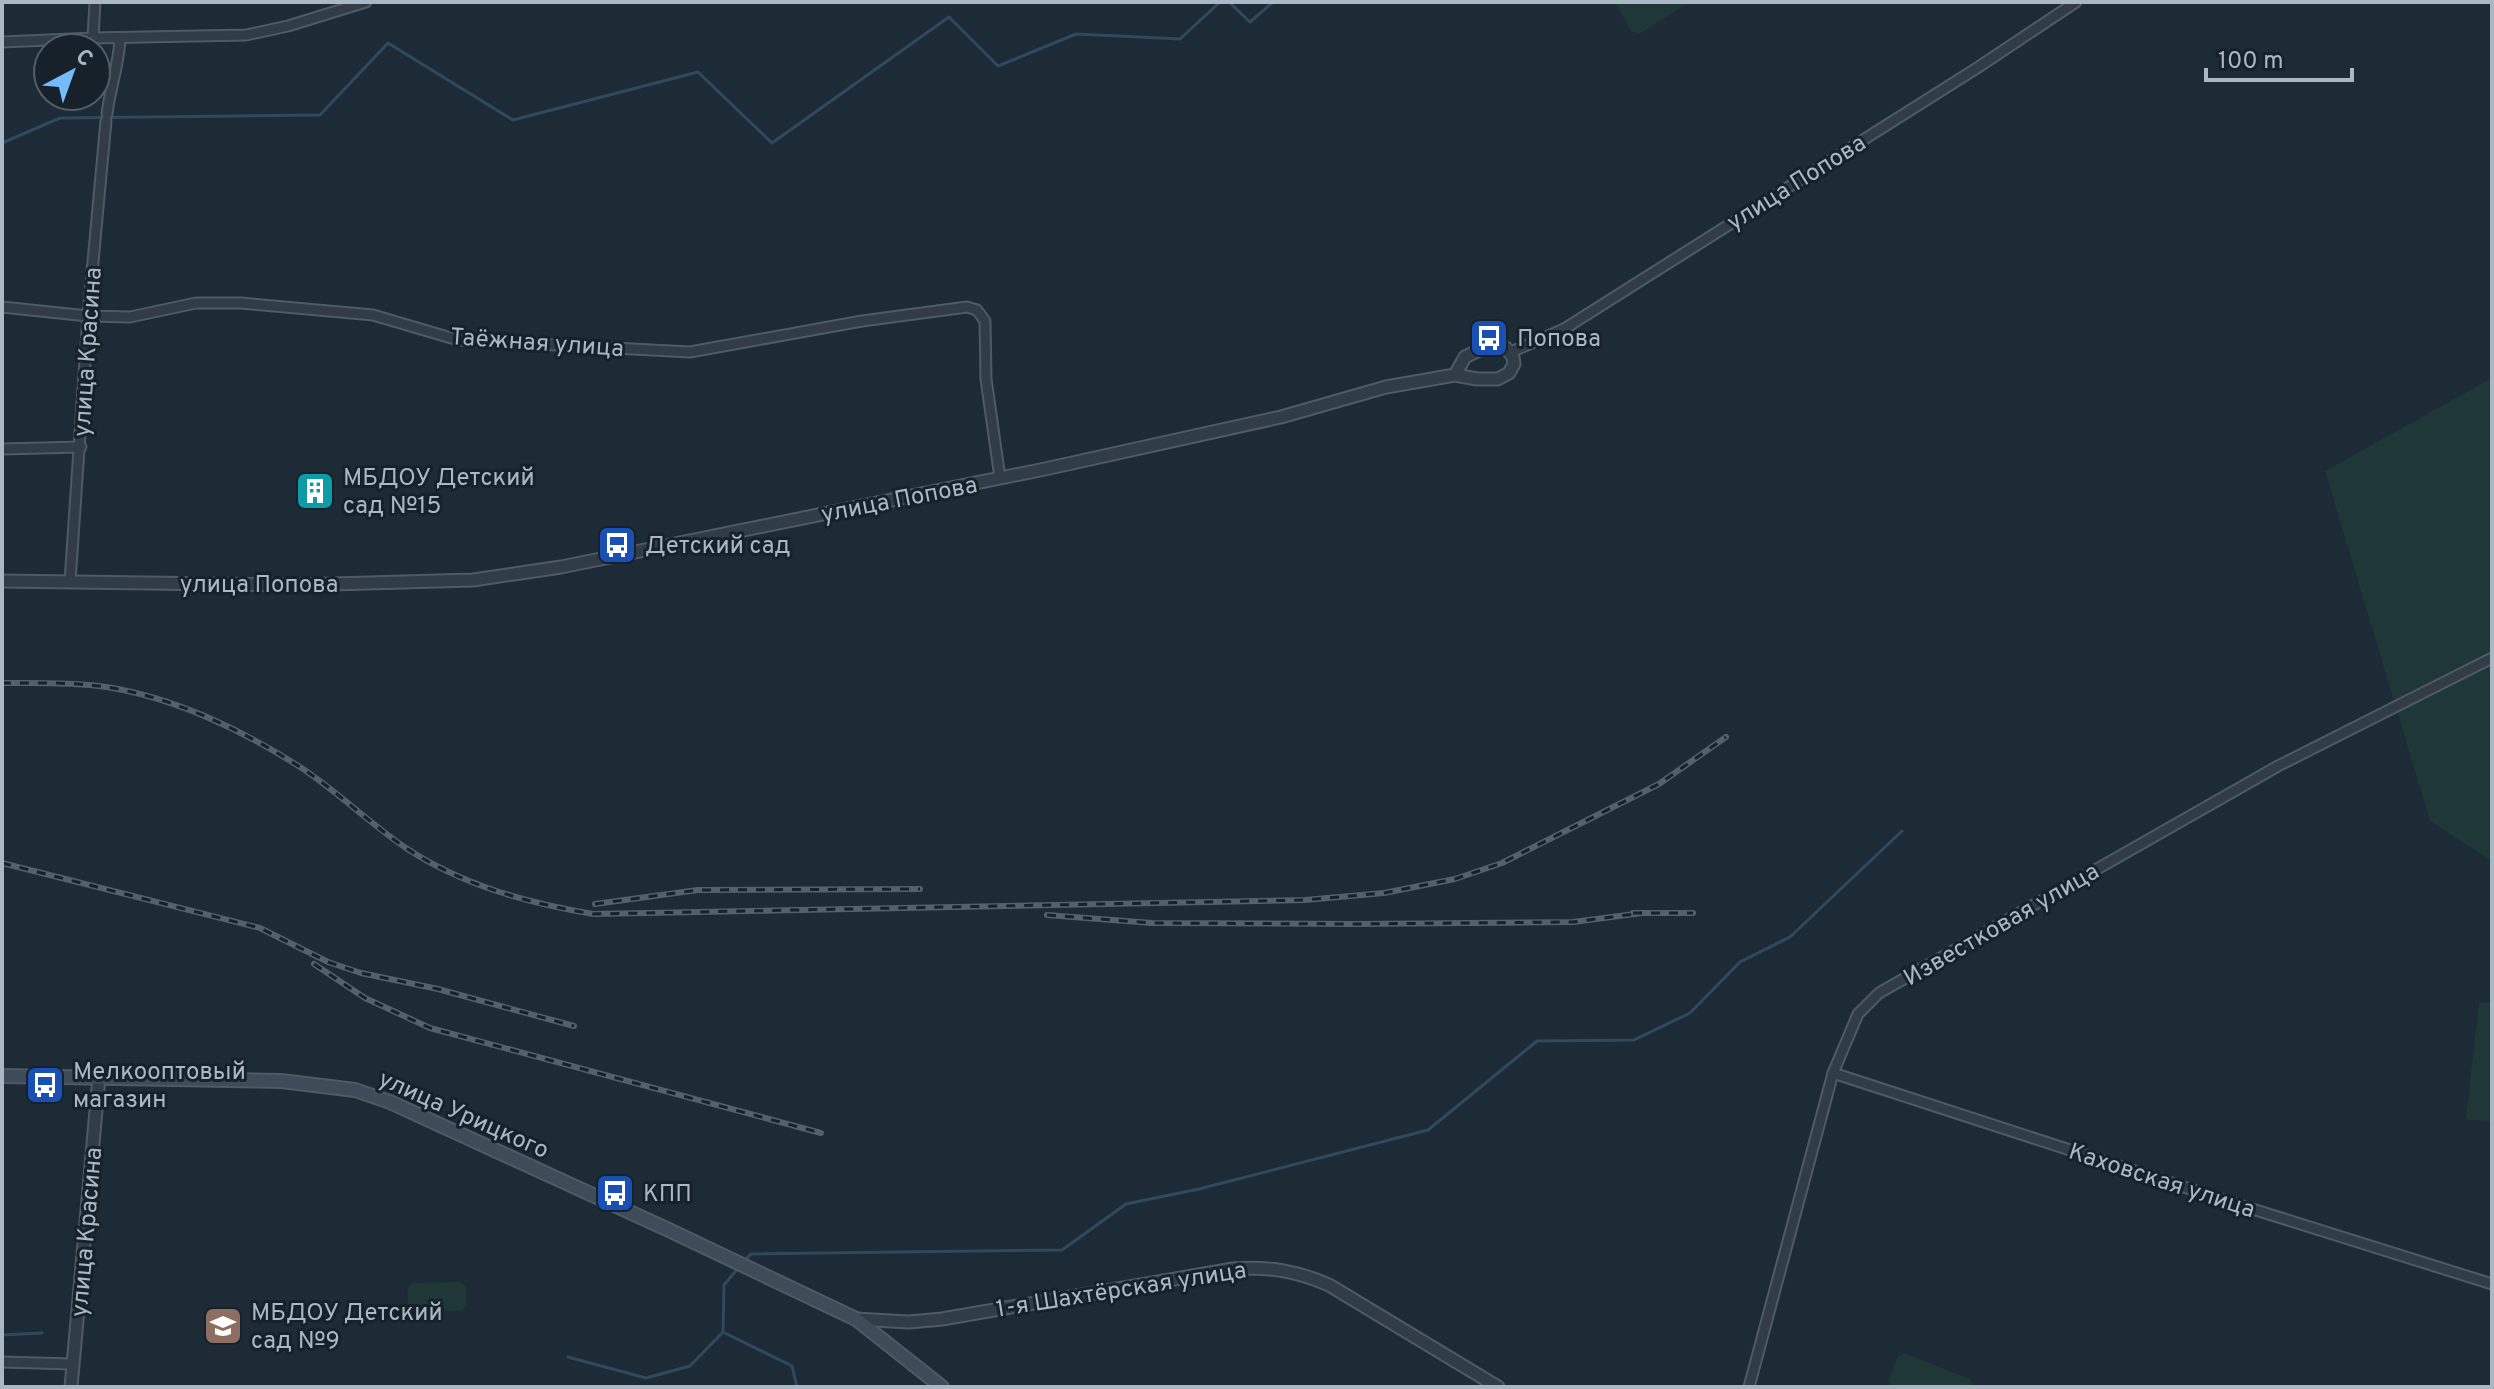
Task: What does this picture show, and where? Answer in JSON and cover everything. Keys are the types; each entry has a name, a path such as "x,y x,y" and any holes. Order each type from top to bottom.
{"main road":[{"name":"улица Урицкого","path":"2,1076 281,1081 355,1090 390,1102 856,1319 942,1387"}],"street":[{"path":"93,32 95,2"},
{"path":"112,38 246,35 288,26 366,2"},
{"name":"улица Попова","path":"1511,352 1564,329 2076,2"},
{"name":"улица Красина","path":"70,582 88,316 106,118 111,83 120,57 120,38"},
{"path":"2,42 32,41"},
{"name":"Таёжная улица","path":"2,307 130,317 196,303 241,303 373,315 458,340 690,352 967,307 977,310 985,321 986,379 1000,478"},
{"name":"улица Попова","path":"2,581 297,585 473,580 561,567 1000,478 1281,417 1386,387 1455,375 1477,379 1504,377 1514,364 1511,352 1501,346 1485,347 1465,357 1455,375"},
{"path":"2,449 81,447"},
{"name":"Известковая улица","path":"1749,1387 1833,1073 1858,1014 1879,993 2278,766 2492,658"},
{"name":"Каховская улица","path":"1833,1073 2492,1284"},
{"name":"улица Красина","path":"71,1387 99,1077"},
{"name":"1-я Шахтёрская улица","path":"856,1319 909,1322 942,1319 1233,1269 1275,1269 1305,1275 1329,1285 1498,1387"},
{"path":"2,1362 73,1364"}],"green space":[{"path":"1615,2 1690,2 1639,34 1631,31"},
{"path":"2492,378 2492,861 2430,821 2325,471"},
{"path":"2479,1002 2492,1003 2492,1122 2466,1119"},
{"path":"460,1282 466,1287 466,1306 461,1311 409,1310 407,1289 412,1283"},
{"path":"1904,1353 1970,1379 1974,1387 1891,1387 1889,1379 1898,1356"}],"waterway":[{"path":"2,143 60,118 320,115 388,43 513,120 698,72 772,143 949,17 998,66 1076,34 1180,39 1220,2"},
{"path":"1229,2 1250,22 1273,2"},
{"path":"744,1261 751,1254 1062,1250 1126,1204 1199,1189 1428,1130 1537,1041 1634,1040 1690,1013 1740,962 1790,937 1902,831"},
{"path":"568,1357 646,1378 690,1366 723,1332 724,1285 739,1267"},
{"path":"2,1335 42,1333"},
{"path":"725,1333 792,1366 797,1387"}],"railway":[{"path":"2,683 99,686 152,697 204,716 300,767 427,861 496,891 593,914 1305,900 1384,893 1455,879 1502,863 1659,784 1726,737"},
{"path":"2,863 260,928 328,962 361,973 438,989 574,1026"},
{"path":"595,904 698,890 920,889"},
{"path":"1633,913 1693,913"},
{"path":"1047,915 1152,923 1355,924 1573,922 1642,913"},
{"path":"314,964 365,998 430,1028 821,1133"}],"place":[{"name":"Попова","path":"1489,338"},
{"name":"МБДОУ Детский сад №15","path":"315,491"},
{"name":"Детский сад","path":"617,545"},
{"name":"Мелкооптовый магазин","path":"45,1085"},
{"name":"КПП","path":"615,1193"},
{"name":"МБДОУ Детский сад №9","path":"223,1326"}]}
